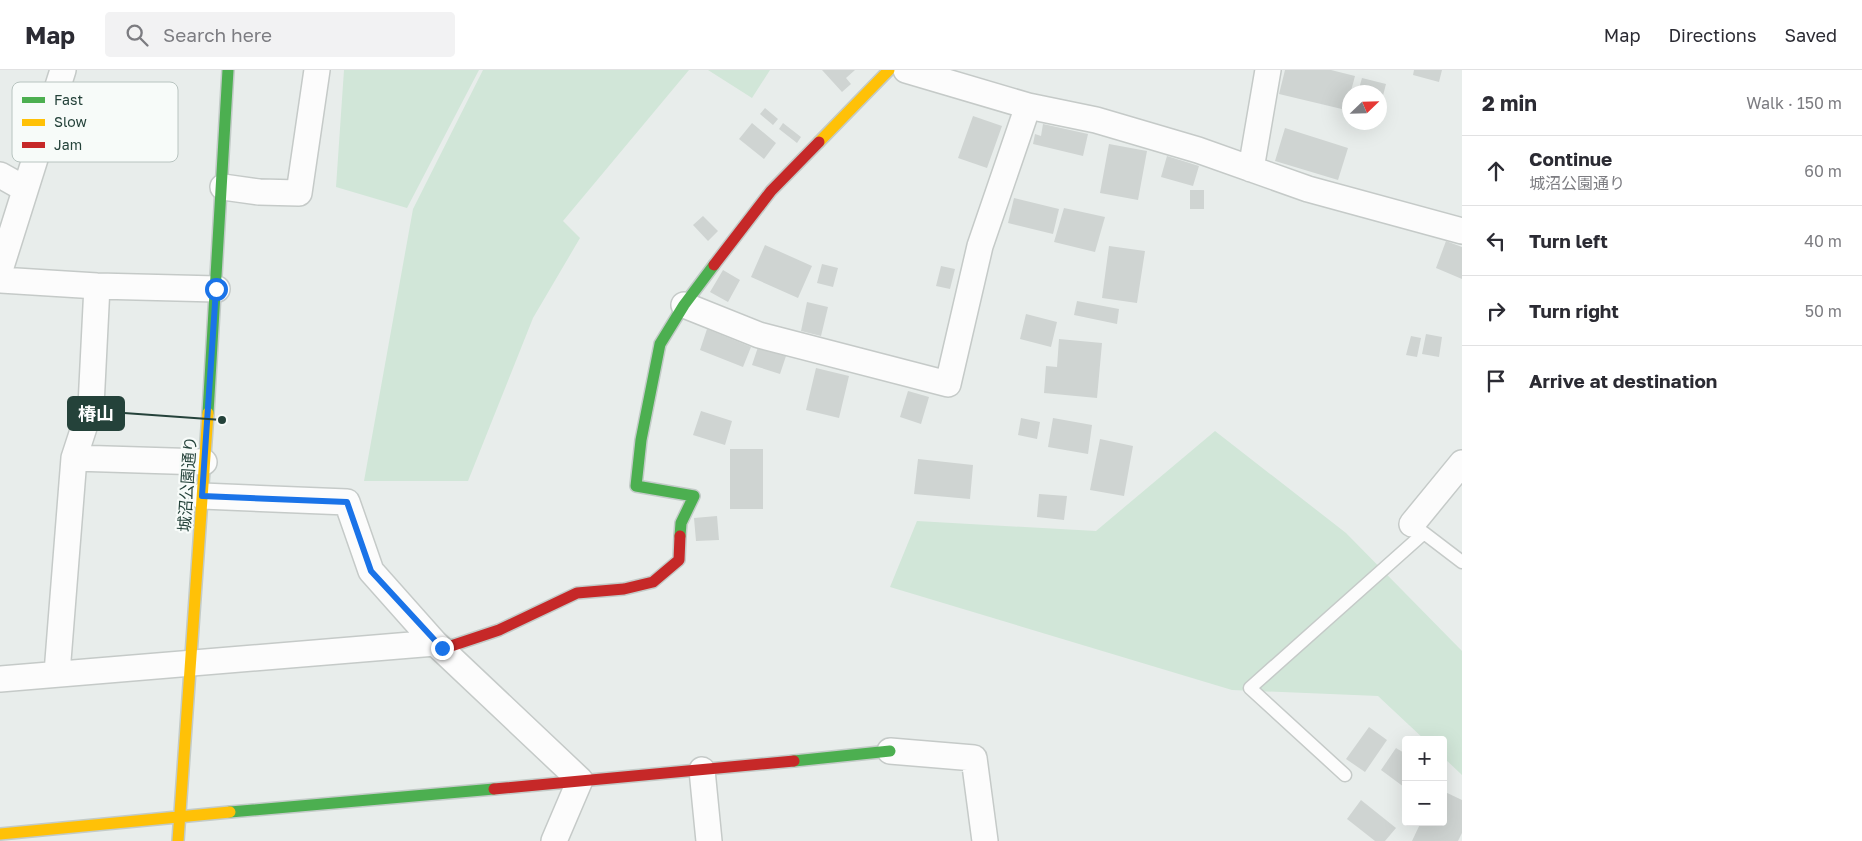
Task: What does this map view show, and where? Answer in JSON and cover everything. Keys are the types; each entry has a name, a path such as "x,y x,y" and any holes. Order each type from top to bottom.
{"street":[{"path":"60,82 64,70"},
{"name":"城沼公園通り","path":"178,841 223,187 228,70"},
{"path":"223,187 259,192 299,193 317,70"},
{"path":"0,679 190,663 439,646 499,630 577,593 624,589 653,582 679,560 681,523 694,496 636,486 641,440 660,344 684,305 771,191 889,70"},
{"path":"906,70 1028,106 1096,120 1198,150 1308,189 1462,231"},
{"path":"1250,169 1268,70"},
{"path":"684,305 759,335 948,384 980,246 1028,106"},
{"path":"0,270 34,162"},
{"path":"0,175 25,190"},
{"path":"0,280 98,286 216,289"},
{"path":"57,673 74,458 91,406 98,286"},
{"path":"74,458 204,462"},
{"path":"1418,528 1462,463"},
{"path":"202,496 347,502 371,571 439,646 580,780"},
{"path":"0,834 890,751 974,758 985,841"},
{"path":"702,770 709,841"},
{"path":"554,841 580,780"}],"lane":[{"path":"1345,775 1250,688 1418,528 1462,562"}],"green space":[{"path":"344,70 479,70 407,208 336,187"},
{"path":"483,70 689,70 563,221 580,238 533,318 468,481 364,481 413,209"},
{"path":"708,70 770,70 752,98"},
{"path":"1215,431 1346,533 1462,651 1462,775 1447,761 1447,736 1421,736 1378,696 1232,690 890,587 917,521 1096,531"}],"building":[{"path":"822,70 855,70 846,78 851,84 842,92"},
{"path":"1285,70 1331,70 1355,76 1353,85 1342,85 1342,109 1279,94"},
{"path":"1414,70 1442,70 1439,82 1413,75"},
{"path":"1362,78 1386,84 1386,85 1360,85"},
{"path":"765,108 778,119 773,125 760,114"},
{"path":"973,116 1002,126 987,168 958,158"},
{"path":"752,123 776,143 764,159 739,139"},
{"path":"783,123 801,137 797,143 779,129"},
{"path":"1043,124 1088,134 1083,156 1033,144 1035,134 1041,136"},
{"path":"1285,128 1348,148 1338,180 1275,161"},
{"path":"1109,144 1147,151 1138,200 1100,193"},
{"path":"1167,156 1199,166 1193,186 1161,177"},
{"path":"1190,190 1204,190 1204,209 1190,209"},
{"path":"1014,198 1059,209 1053,234 1008,223"},
{"path":"1064,208 1105,217 1095,252 1054,242"},
{"path":"703,216 718,231 708,241 693,225"},
{"path":"1446,241 1462,247 1462,279 1436,268"},
{"path":"765,245 812,266 798,298 751,277"},
{"path":"1109,246 1145,251 1137,303 1102,298"},
{"path":"822,264 838,268 833,287 817,283"},
{"path":"941,266 955,269 950,289 936,286"},
{"path":"723,270 740,280 728,302 710,292"},
{"path":"1077,301 1119,309 1117,324 1074,315"},
{"path":"807,302 828,307 821,336 801,331"},
{"path":"1026,314 1057,322 1051,347 1020,339"},
{"path":"707,329 751,347 743,367 700,350"},
{"path":"1426,334 1442,337 1439,357 1422,354"},
{"path":"1411,336 1421,338 1417,357 1406,355"},
{"path":"1059,339 1102,343 1097,398 1044,393 1046,366 1057,367"},
{"path":"758,347 786,356 780,374 752,365"},
{"path":"816,368 849,376 839,418 806,410"},
{"path":"908,391 929,397 921,424 900,417"},
{"path":"701,411 732,421 725,445 693,435"},
{"path":"1021,418 1040,422 1037,439 1018,435"},
{"path":"1053,418 1092,425 1088,454 1048,447"},
{"path":"1100,439 1133,446 1124,496 1090,490"},
{"path":"730,449 763,449 763,509 730,509"},
{"path":"918,459 973,465 970,499 914,494"},
{"path":"1039,494 1067,496 1064,520 1037,517"},
{"path":"717,516 719,540 696,541 694,518"},
{"path":"1369,727 1387,740 1365,772 1346,759"},
{"path":"1396,748 1402,752 1402,786 1381,770"},
{"path":"1447,793 1462,800 1462,833 1458,841 1412,841 1419,826 1447,826"},
{"path":"1361,800 1396,828 1385,841 1375,841 1347,819"}],"traffic: fast":[{"path":"208,413 228,70"},
{"path":"680,536 681,523 694,496 636,486 641,440 660,344 684,305 714,265"},
{"path":"794,761 890,751"},
{"path":"230,812 494,789"}],"traffic: slow":[{"path":"819,142 889,70"},
{"path":"178,841 208,413"},
{"path":"0,834 230,812"}],"traffic: jam":[{"path":"714,265 771,191 819,142"},
{"path":"442,649 499,630 577,593 624,589 653,582 679,560 680,536"},
{"path":"494,789 794,761"}],"place":[{"name":"椿山","path":"222,420"}],"route":[{"path":"216,289 202,496 347,502 371,571 435,643 442,648"}]}
